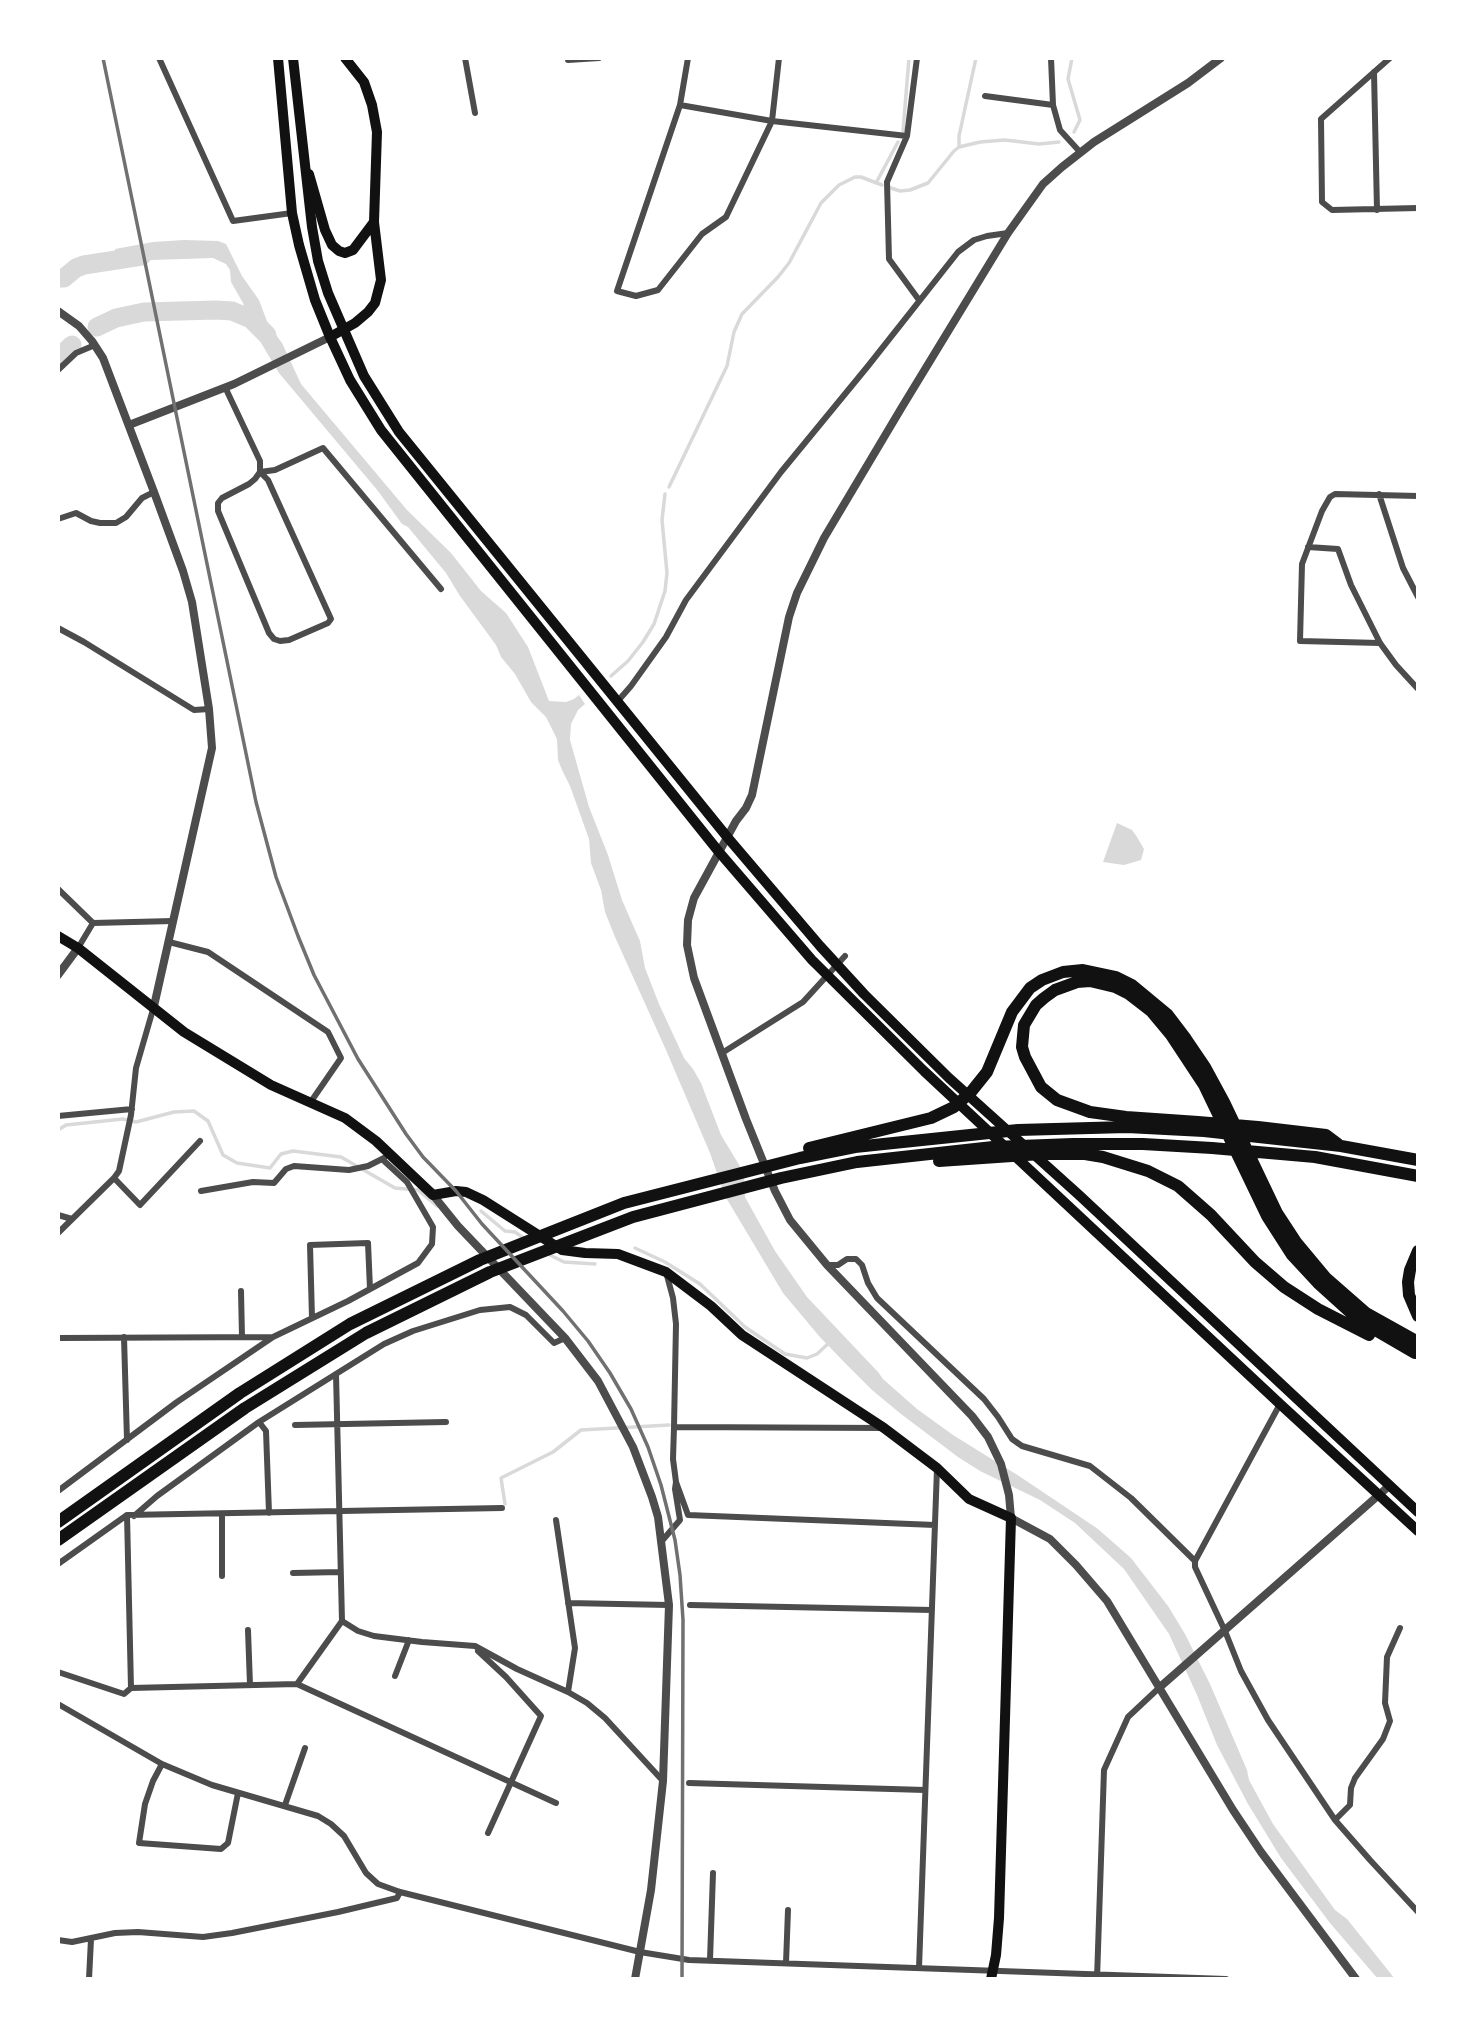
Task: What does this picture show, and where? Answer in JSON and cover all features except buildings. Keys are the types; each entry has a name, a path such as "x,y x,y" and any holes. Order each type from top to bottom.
{"highway":[{"path":"278,58 292,213 299,245 315,300 330,337 350,380 381,430 719,852 812,960 863,1013 1418,1531"},
{"path":"293,58 318,261 328,293 364,376 399,432 728,838 820,946 916,1048 1079,1195 1418,1512"},
{"path":"58,1522 240,1393 311,1348 381,1308 480,1260 624,1203 931,1118 954,1107 971,1092 986,1072 1012,1012 1030,988 1063,972 1083,970 1115,978 1132,985 1167,1014 1205,1067 1277,1213 1296,1242 1326,1278 1366,1313 1417,1350"},
{"path":"1417,1350 1360,1321 1292,1255 1267,1216 1203,1085 1171,1035 1151,1010 1115,987 1090,981 1077,982 1055,990 1036,1005 1022,1034 1025,1057 1041,1087 1057,1100 1090,1112 1201,1126 1260,1132 1418,1160"},
{"path":"798,1154 949,1136 1057,1128 1201,1126"},
{"path":"58,1540 245,1408 326,1356 407,1311 490,1272 633,1217 802,1173 857,1162 878,1168 967,1154 993,1147 1143,1144 1212,1148 1348,1162 1418,1176"},
{"path":"967,1154 1085,1154 1148,1171 1178,1185 1284,1287 1318,1309 1375,1338 1417,1350"},
{"path":"1418,1251 1408,1282 1409,1296 1418,1316"}],"main road":[{"path":"330,337 368,312 375,303 381,280 374,222 377,132 364,82 345,58"},
{"path":"304,153 325,230 332,245 345,253 353,250 374,222"},
{"path":"58,936 78,948 184,1032 271,1085 345,1118 376,1141 386,1157 433,1195 466,1192 562,1250 584,1254 618,1254 666,1272 711,1306 742,1335 884,1428 937,1468 969,1499 1011,1518 999,1918 992,1975"}],"street":[{"path":"159,58 233,221 292,213"},
{"path":"465,58 475,113"},
{"path":"568,58 599,58"},
{"path":"688,58 680,105 617,291 636,296 658,290 702,234 726,217 772,121 779,58"},
{"path":"916,58 907,136 887,182 888,259 919,300"},
{"path":"1051,58 1054,106 1060,130 1080,152"},
{"path":"1221,58 1188,83 1094,142 1043,184 1008,233 824,538 797,593 789,617 752,795 694,898 688,920 687,945 694,978 722,1053 775,1191 790,1220 827,1265 923,1366 952,1392 988,1437 1001,1464 1009,1494 1011,1518 1050,1539 1076,1564 1107,1601 1261,1852 1356,1979"},
{"path":"1390,58 1321,119 1322,202 1332,210 1418,208"},
{"path":"1374,72 1377,210"},
{"path":"985,96 1054,106"},
{"path":"680,105 772,121 907,136"},
{"path":"617,702 666,637 686,600 781,472 958,252 974,240 1008,233"},
{"path":"58,311 79,326 103,358 183,571 192,602 209,709 212,748 169,943 136,1068 129,1126 119,1171 58,1233"},
{"path":"129,425 230,386 330,337"},
{"path":"58,370 76,353 95,345"},
{"path":"230,386 260,461 260,472 249,484 222,498 218,503 218,511 269,633 274,639 289,640 328,623 331,619 268,480 260,472"},
{"path":"260,472 275,470 323,448 441,589"},
{"path":"58,519 76,513 91,521 116,523 126,517 142,498 154,492"},
{"path":"1380,643 1300,641 1302,564 1322,511 1330,497 1335,494 1418,496"},
{"path":"1379,494 1403,568 1418,597"},
{"path":"1308,547 1338,549 1351,585 1380,643 1418,689"},
{"path":"58,628 194,710 209,709"},
{"path":"58,889 93,923 173,921"},
{"path":"58,975 93,923"},
{"path":"169,943 208,952 328,1032 341,1058 310,1103"},
{"path":"722,1053 803,1002 845,956"},
{"path":"58,1116 131,1112"},
{"path":"114,1178 140,1205 200,1141"},
{"path":"58,1490 177,1402 273,1337 418,1263 432,1244 433,1227 407,1182 386,1157 368,1166 349,1170 294,1166 286,1169 274,1184 253,1182 201,1191"},
{"path":"433,1195 458,1226 565,1338 598,1381 618,1417 652,1497 662,1542 669,1605 663,1781 651,1890 635,1979"},
{"path":"58,1215 72,1219"},
{"path":"312,1318 310,1245 368,1243 370,1289"},
{"path":"827,1265 838,1265 847,1259 856,1259 862,1265 877,1298 984,1399 1012,1439 1022,1446 1090,1466 1131,1498 1195,1561"},
{"path":"662,1542 680,1520 673,1459 676,1324 666,1272"},
{"path":"241,1291 242,1337"},
{"path":"58,1564 130,1516 260,1422 384,1344 413,1331 480,1310 510,1307 526,1315 554,1343 565,1338"},
{"path":"124,1337 127,1440"},
{"path":"58,1338 273,1337"},
{"path":"297,1684 342,1621 336,1374"},
{"path":"1280,1404 1195,1561 1195,1567 1241,1671 1268,1720 1335,1820 1418,1912"},
{"path":"260,1422 267,1431 269,1513"},
{"path":"295,1425 446,1422"},
{"path":"674,1427 884,1428"},
{"path":"919,1968 937,1468"},
{"path":"676,1482 688,1515 935,1525"},
{"path":"1097,1977 1104,1770 1128,1717 1389,1486"},
{"path":"130,1516 502,1508"},
{"path":"222,1514 222,1576"},
{"path":"130,1516 131,1688"},
{"path":"556,1520 575,1648 568,1692"},
{"path":"293,1573 340,1572"},
{"path":"568,1603 669,1605"},
{"path":"690,1605 932,1610"},
{"path":"342,1621 358,1631 409,1640 475,1646 568,1692 605,1718 663,1781"},
{"path":"1335,1820 1350,1805 1356,1778 1383,1739 1390,1721 1385,1703 1387,1657 1400,1628"},
{"path":"248,1630 250,1685"},
{"path":"396,1676 409,1640"},
{"path":"475,1646 541,1716 488,1833"},
{"path":"58,1672 124,1694 131,1688 297,1684 556,1803"},
{"path":"58,1704 162,1764 212,1785 318,1816 331,1824 350,1843 366,1872 378,1884 400,1892 640,1952 689,1960 919,1968 992,1975 1226,1979"},
{"path":"285,1805 305,1748"},
{"path":"162,1764 145,1804 139,1843 221,1849 228,1843 238,1793"},
{"path":"689,1783 925,1790"},
{"path":"710,1960 713,1873"},
{"path":"58,1940 72,1942 115,1933 138,1932 203,1937 232,1933 397,1898 400,1892"},
{"path":"786,1963 788,1910"},
{"path":"89,1979 91,1939"}],"shaded area":[{"path":"184,240 218,241 226,244 242,276 259,300 268,324 282,343 301,384 407,510 451,553 481,591 506,613 528,647 549,701 566,702 579,695 585,704 578,710 571,724 570,740 589,807 622,900 640,941 645,968 684,1058 701,1083 721,1135 744,1173 745,1197 775,1251 807,1297 883,1379 917,1409 1098,1529 1131,1558 1168,1606 1185,1634 1210,1684 1249,1780 1273,1824 1335,1910 1347,1919 1395,1979 1378,1979 1330,1923 1281,1858 1248,1804 1217,1745 1169,1634 1124,1569 1075,1523 1040,1500 980,1471 901,1414 844,1362 783,1293 725,1196 710,1153 615,937 591,863 589,839 558,760 557,739 546,717 531,702 496,645 446,573 408,527 402,524 378,491 279,373 248,321 226,264 213,258 152,260 117,265 115,249"},
{"path":"1117,823 1132,830 1137,837 1144,849 1141,860 1124,865 1103,862"}],"waterway":[{"path":"903,131 909,58"},
{"path":"959,147 976,58"},
{"path":"1072,58 1068,79 1080,120 1074,132"},
{"path":"891,188 910,190 928,183 959,147 1005,140 1039,144 1059,142"},
{"path":"876,183 898,142"},
{"path":"669,487 727,366 734,332 742,314 789,263 821,203 839,185 855,177 882,185"},
{"path":"58,278 64,278 84,265 142,256"},
{"path":"97,327 116,318 144,312 216,310 232,311 251,319 267,335"},
{"path":"58,358 72,345"},
{"path":"611,676 643,642 654,624 665,591 667,573 662,520 665,494"},
{"path":"58,1130 66,1125 123,1119 136,1122 174,1112 194,1111 208,1121 223,1155 237,1163 270,1168 281,1154 293,1151 341,1157 395,1188 418,1190 437,1206"},
{"path":"481,1211 505,1231 515,1232 525,1239"},
{"path":"635,1248 665,1262 700,1284 745,1327 785,1354 807,1358 817,1354 830,1342"},
{"path":"546,1253 564,1262 595,1264"},
{"path":"505,1504 501,1478 553,1452 581,1430 669,1425"}],"railway":[{"path":"103,58 256,802 276,877 298,936 314,975 358,1059 406,1134 482,1224 563,1311 610,1373 631,1409 661,1485 675,1540 683,1620 682,1979"}]}
